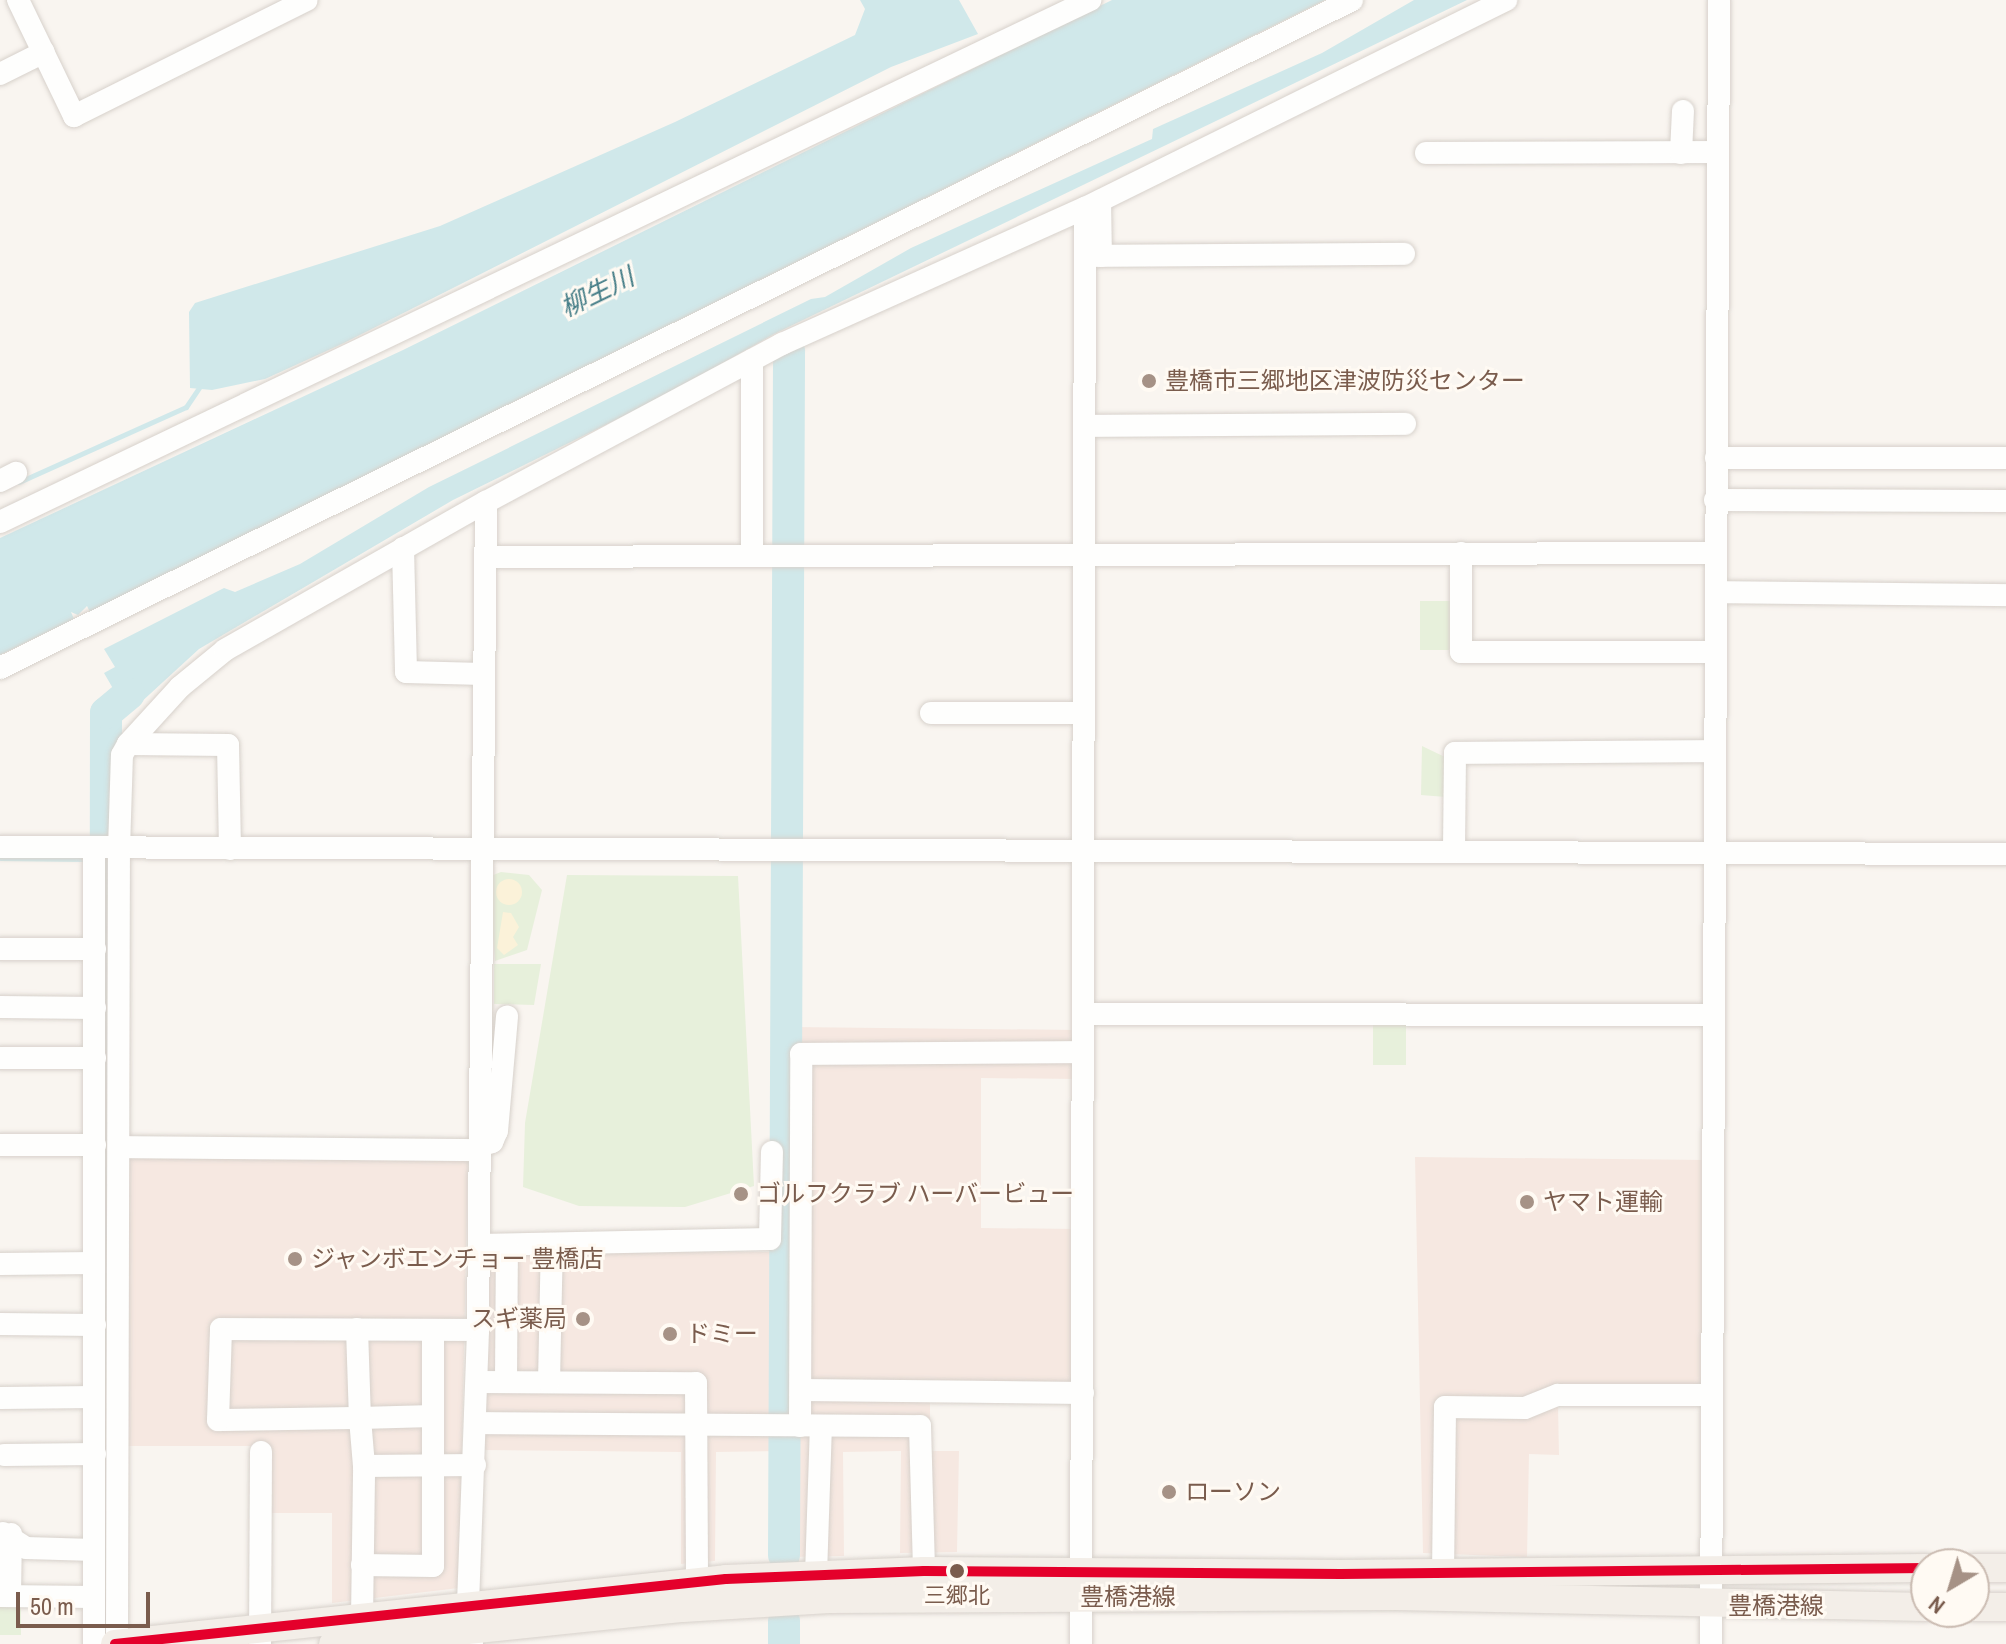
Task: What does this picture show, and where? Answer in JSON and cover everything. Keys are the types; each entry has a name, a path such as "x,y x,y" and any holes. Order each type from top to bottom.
{"main road":[{"name":"豊橋港線","path":"333,1644 470,1626 1080,1584 1712,1567 1910,1568"},
{"name":"豊橋港線","path":"116,1644 260,1636 362,1618 470,1626 697,1581 924,1571 1080,1584 1396,1596 1910,1607"}],"street":[{"path":"18,0 74,116 307,0"},
{"path":"0,522 1090,0"},
{"path":"0,668 1352,0"},
{"path":"94,1644 95,949 103,853 122,755 128,744 180,687 225,650 486,502 752,360 1092,205 1506,0"},
{"path":"1711,1644 1715,152 1719,0"},
{"path":"0,74 44,52"},
{"path":"1681,153 1683,111"},
{"path":"1426,153 1715,152"},
{"path":"1081,1644 1084,426 1093,256 1092,205"},
{"path":"1093,256 1404,254"},
{"path":"752,360 752,556"},
{"path":"1084,426 1405,424"},
{"path":"1716,458 2006,458"},
{"path":"1715,500 2006,501"},
{"path":"470,1626 478,1330 486,502"},
{"path":"403,548 406,672 483,674"},
{"path":"1461,553 1461,652 1716,652"},
{"path":"485,557 1715,553"},
{"path":"1716,592 2006,595"},
{"path":"931,713 1083,713"},
{"path":"128,744 228,745 230,849"},
{"path":"1454,850 1455,753 1715,751"},
{"path":"0,847 103,853 481,848 2006,854"},
{"path":"103,853 119,1147 116,1644"},
{"path":"0,949 95,949"},
{"path":"0,1007 95,1008"},
{"path":"1083,1014 1712,1015"},
{"path":"119,1147 479,1148 492,1142 497,1131 507,1016"},
{"path":"784,1239 801,1054 1083,1052"},
{"path":"0,1058 95,1058"},
{"path":"0,1145 95,1145"},
{"path":"772,1152 801,1390 798,1426 816,1575"},
{"path":"479,1245 784,1239"},
{"path":"549,1382 552,1244"},
{"path":"506,1381 507,1245"},
{"path":"0,1264 94,1263"},
{"path":"0,1324 95,1325"},
{"path":"433,1416 218,1420 221,1329 478,1330"},
{"path":"357,1329 364,1466 362,1618"},
{"path":"362,1565 433,1566 433,1330"},
{"path":"477,1382 696,1383 697,1581"},
{"path":"801,1390 1083,1393"},
{"path":"908,1426 909,1391"},
{"path":"1443,1573 1445,1407 1525,1408 1558,1395 1711,1395"},
{"path":"0,1398 94,1397"},
{"path":"476,1423 920,1426 924,1571"},
{"path":"260,1636 261,1452"},
{"path":"4,1455 95,1454"},
{"path":"364,1466 475,1465"},
{"path":"94,1550 26,1548 7,1534 5,1596 94,1597"}],"shaded area":[{"path":"792,1027 1077,1030 1076,1079 981,1078 981,1228 1078,1229 1074,1400 930,1399 930,1451 959,1451 957,1552 900,1553 901,1451 843,1452 844,1556 790,1557 790,1439 780,1439 782,1451 716,1452 715,1561 681,1564 681,1452 484,1450 485,1260 490,1253 780,1252 778,1415 792,1417"},
{"path":"124,1150 468,1155 459,1588 332,1603 332,1513 265,1513 266,1446 122,1446"},
{"path":"1415,1157 1706,1160 1706,1405 1558,1406 1559,1455 1529,1454 1527,1557 1423,1553"}],"green space":[{"path":"1420,601 1453,601 1453,645 1449,650 1420,650"},
{"path":"1422,746 1447,758 1446,797 1421,795"},
{"path":"501,872 529,875 542,890 527,950 495,961 488,877"},
{"path":"567,875 738,876 754,1186 685,1207 579,1206 523,1187 525,1123"},
{"path":"494,964 541,964 534,1005 494,1004"},
{"path":"1373,1023 1406,1023 1406,1065 1373,1065"},
{"path":"0,1601 21,1601 21,1635 0,1635"}],"sand":[{"path":"509,879 518,883 522,892 518,901 509,905 500,901 496,892 500,883"},
{"path":"503,912 511,913 519,927 513,937 518,945 504,955 497,948"}],"water":[{"path":"860,0 959,0 978,34 891,67 344,343 265,379 212,390 190,388 189,312 195,303 440,226 675,122 855,35 865,9"},
{"name":"柳生川","path":"1112,0 1325,0 90,612 87,606 78,615 71,612 74,619 0,655 0,538 403,350"},
{"path":"1414,0 1467,0 774,334 664,396 453,500 199,649 114,727 101,725 99,705 115,692 104,673 115,667 104,649 224,588 235,592 300,564 429,487 811,299 825,297 911,248 1152,139 1153,129 1322,53"}],"waterway":[{"path":"784,1555 789,351"},
{"path":"19,482 186,407 201,385"},
{"path":"105,1349 106,713 129,694"},
{"path":"0,858 87,859"},
{"path":"784,1621 784,1644"}],"transit line":[{"path":"115,1644 726,1579 924,1571 1341,1574 1910,1568"}],"place":[{"name":"豊橋市三郷地区津波防災センター","path":"1149,381"},
{"name":"ゴルフクラブ ハーバービュー","path":"741,1194"},
{"name":"ヤマト運輸","path":"1527,1202"},
{"name":"ジャンボエンチョー 豊橋店","path":"295,1259"},
{"name":"スギ薬局","path":"583,1319"},
{"name":"ドミー","path":"670,1334"},
{"name":"ローソン","path":"1169,1492"},
{"name":"三郷北","path":"957,1571"}]}
